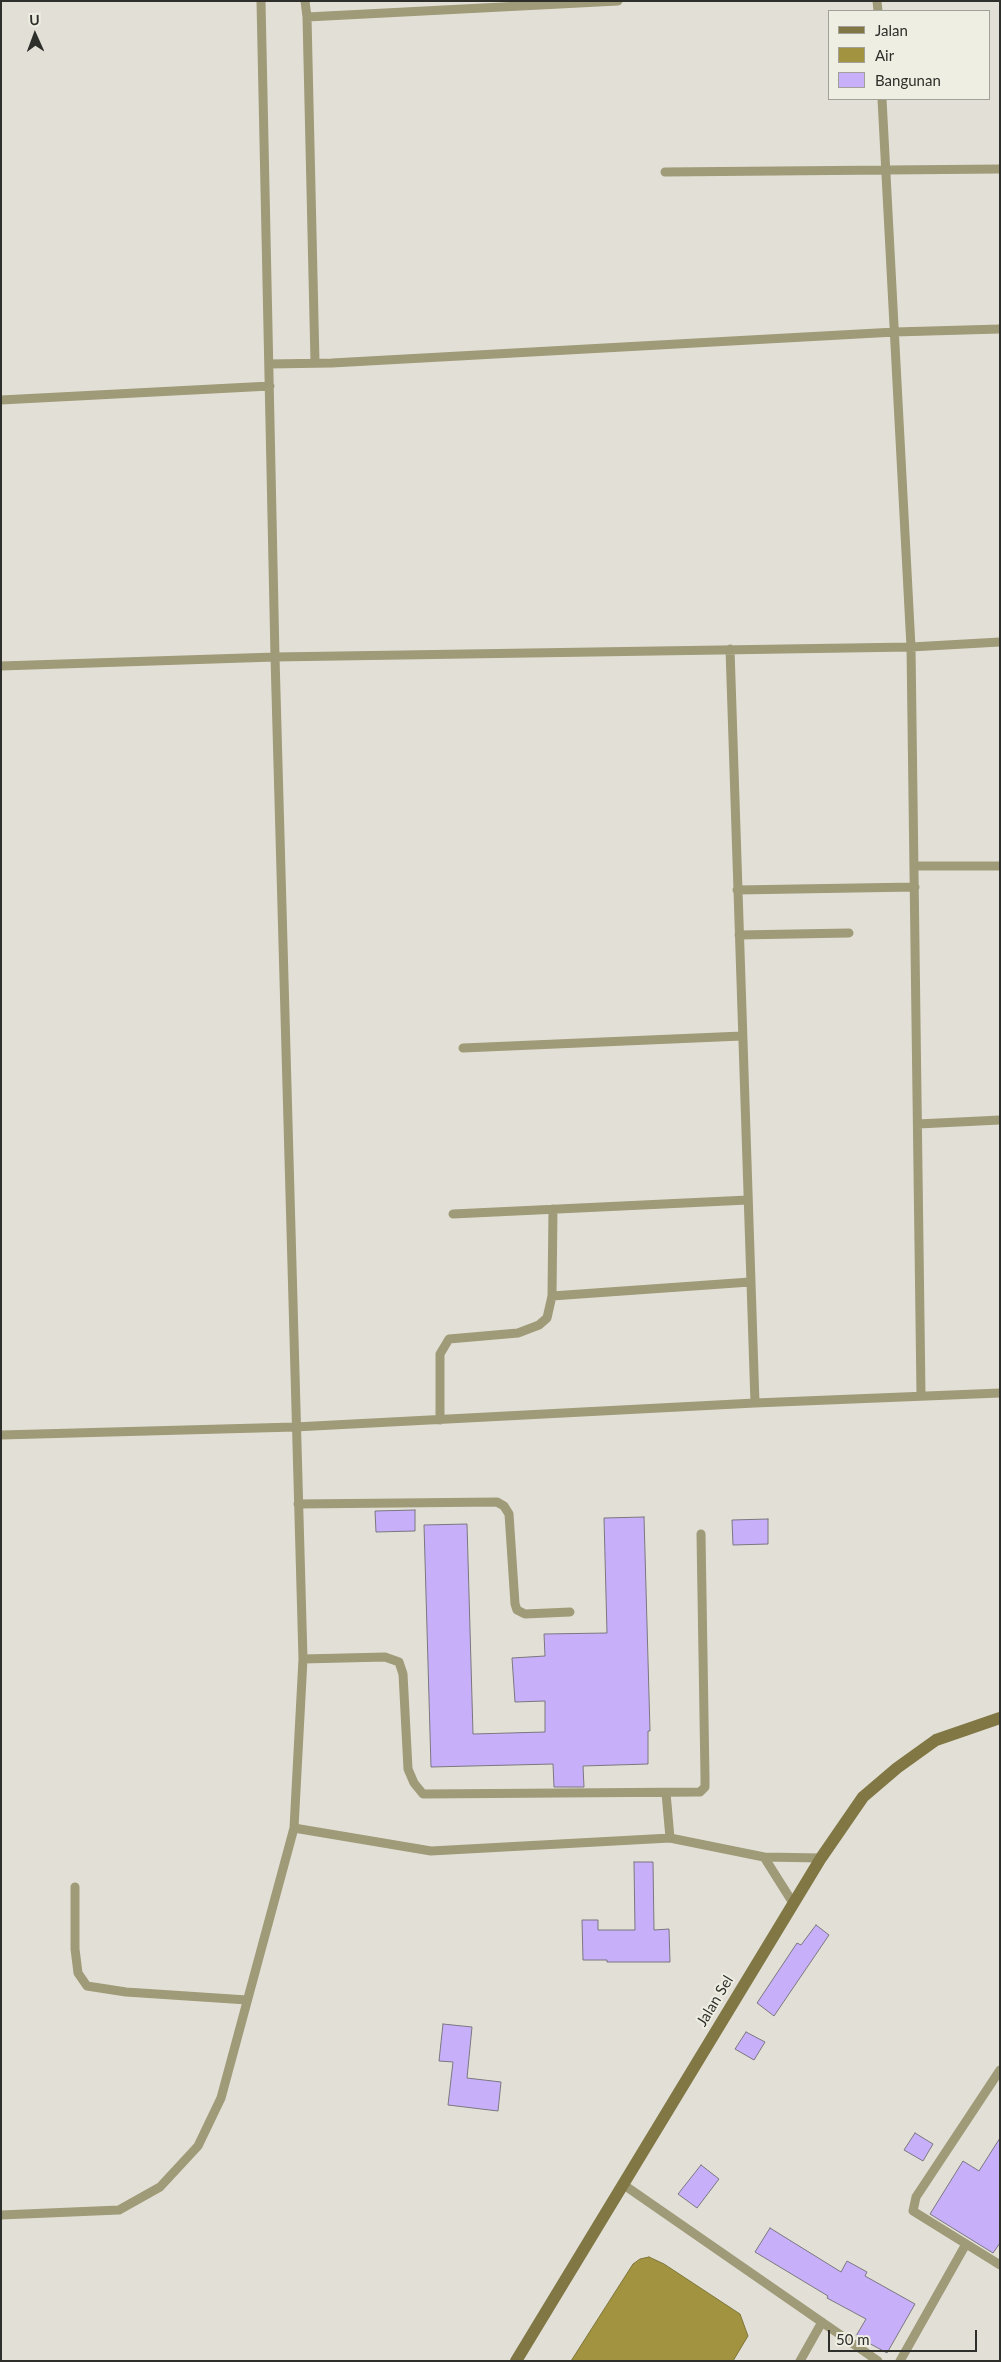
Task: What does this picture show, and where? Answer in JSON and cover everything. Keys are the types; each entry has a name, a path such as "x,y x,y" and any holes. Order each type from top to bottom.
{"street":[{"name":"Jalan Sel","path":"516,2361 624,2186 793,1903 863,1797 897,1768 936,1740 1000,1718"}],"lane":[{"path":"1,2215 119,2210 160,2187 198,2146 221,2098 294,1828 303,1659 275,656 261,1"},
{"path":"305,1 307,16 315,362"},
{"path":"307,16 618,1"},
{"path":"882,100 911,646 921,1395"},
{"path":"665,172 1000,169"},
{"path":"269,364 342,363 895,332 1000,329"},
{"path":"1,400 270,386"},
{"path":"1,666 275,656 911,646 1000,642"},
{"path":"730,648 755,1403"},
{"path":"914,866 1000,866"},
{"path":"737,890 915,887"},
{"path":"739,935 850,933"},
{"path":"463,1048 742,1036"},
{"path":"918,1124 1000,1120"},
{"path":"453,1214 748,1200"},
{"path":"440,1420 440,1354 448,1339 529,1331 547,1318 552,1296 553,1209"},
{"path":"552,1296 750,1282"},
{"path":"1,1435 296,1427 755,1403 1000,1393"},
{"path":"298,1504 497,1502 504,1506 509,1514 517,1610 525,1614 570,1612"},
{"path":"303,1659 385,1657 399,1662 403,1674 408,1770 414,1784 423,1794 700,1792 705,1787 701,1534"},
{"path":"666,1793 670,1838"},
{"path":"294,1828 431,1851 670,1838 764,1858 821,1858"},
{"path":"764,1858 793,1903"},
{"path":"75,1887 74,1949 78,1973 87,1986 126,1992 247,2000"},
{"path":"1000,2070 916,2197 913,2211 1000,2265"},
{"path":"624,2186 878,2361"},
{"path":"900,2361 966,2244"},
{"path":"800,2361 822,2322"}],"water":[{"path":"649,2257 664,2264 740,2314 748,2336 733,2361 571,2361 633,2264 640,2259"}],"building":[{"path":"415,1510 415,1531 376,1532 375,1511"},
{"path":"644,1517 650,1731 648,1731 648,1764 583,1766 584,1787 554,1787 553,1764 431,1767 424,1525 467,1524 473,1734 545,1732 545,1701 515,1702 512,1658 545,1656 544,1634 607,1633 604,1518"},
{"path":"768,1519 768,1544 733,1545 732,1520"},
{"path":"634,1862 653,1862 654,1930 669,1929 670,1962 583,1960 582,1920 598,1920 598,1930 635,1930"},
{"path":"816,1925 829,1935 774,2016 757,2003 797,1943 801,1945"},
{"path":"443,2024 472,2027 467,2078 501,2082 498,2111 448,2105 453,2062 439,2061"},
{"path":"746,2032 765,2042 754,2060 735,2049"},
{"path":"915,2133 933,2144 923,2161 904,2150"},
{"path":"1000,2138 1000,2243 993,2253 930,2214 963,2161 979,2171"},
{"path":"701,2165 719,2179 697,2208 678,2194"},
{"path":"770,2228 841,2272 847,2261 867,2272 865,2276 915,2304 887,2353 856,2336 866,2319 827,2298 828,2296 755,2252"}]}
